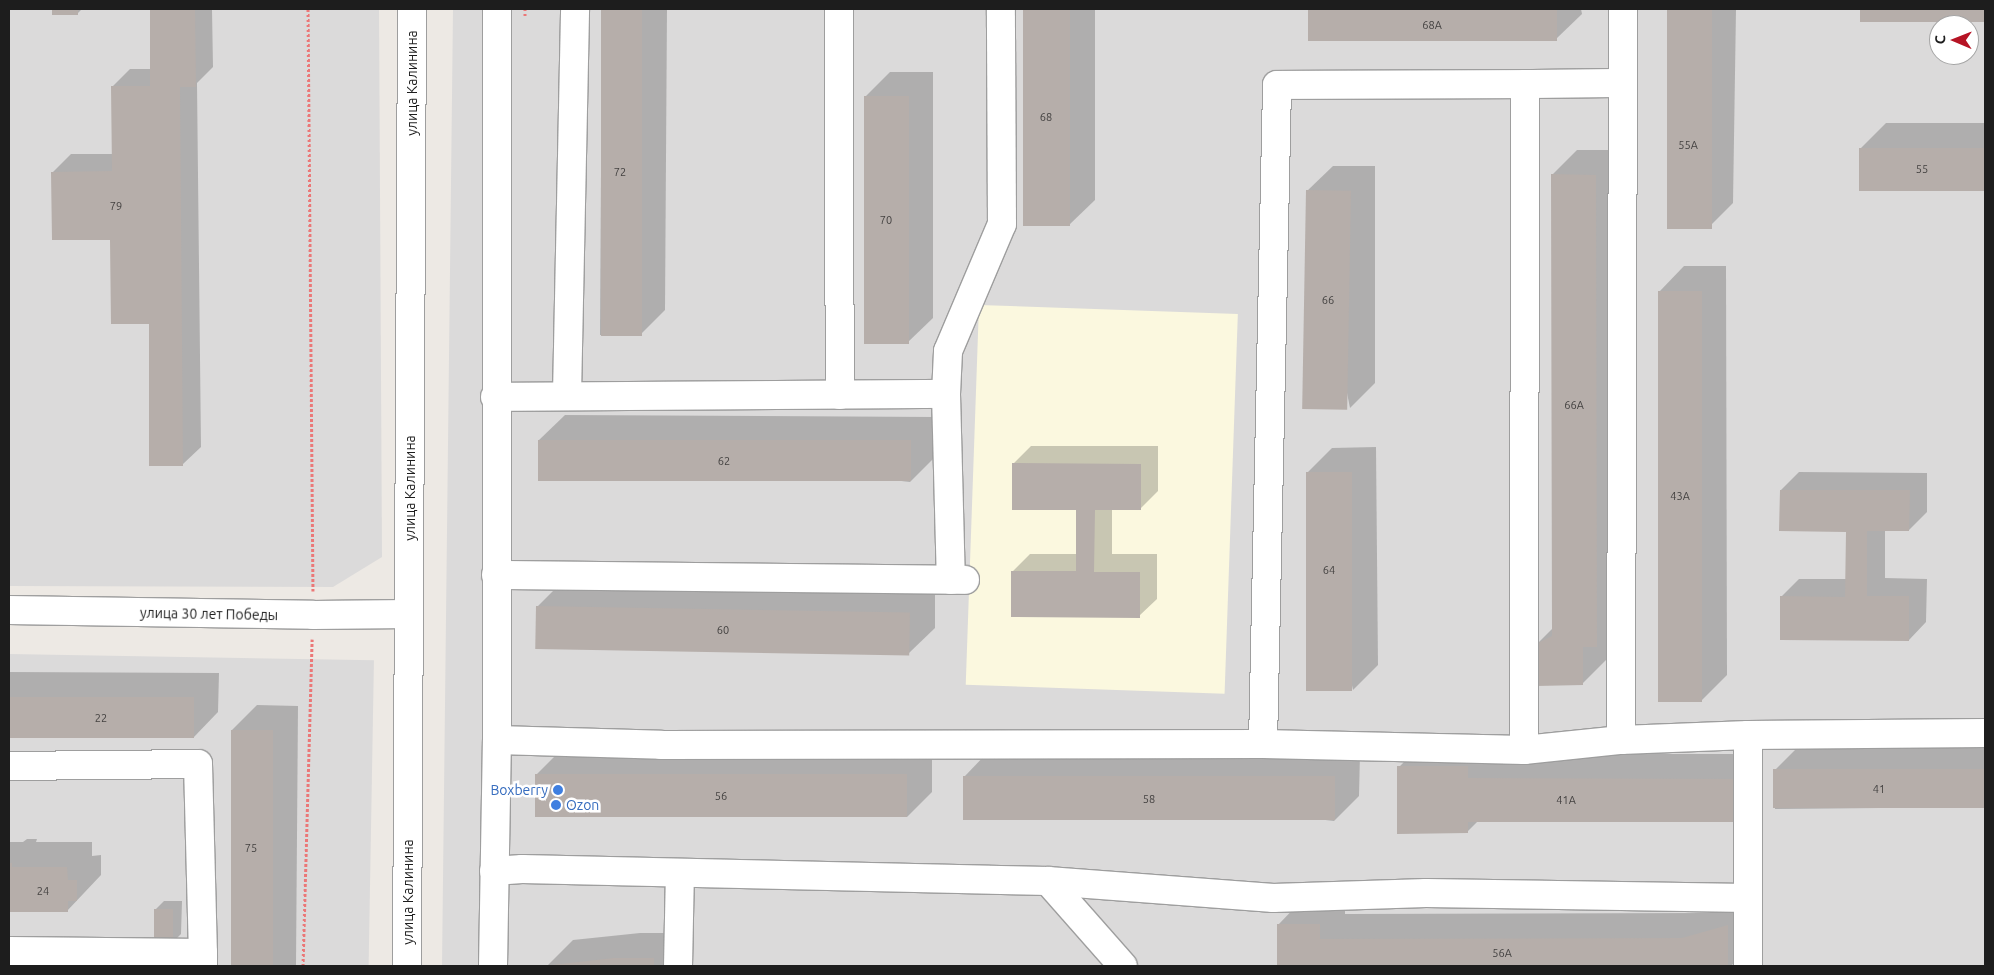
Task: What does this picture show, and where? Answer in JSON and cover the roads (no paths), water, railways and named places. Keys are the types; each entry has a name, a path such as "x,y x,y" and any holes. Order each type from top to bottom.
{"street":[{"name":"улица Калинина","path":"407,966 412,9"},
{"path":"493,966 497,740 495,397 497,9"},
{"path":"567,395 574,9"},
{"path":"839,9 840,394"},
{"path":"496,575 958,580 946,394 948,351 1002,224 1001,9"},
{"path":"1621,740 1623,9"},
{"path":"1263,744 1277,85 1622,83"},
{"path":"1524,750 1525,84"},
{"path":"495,397 567,395 946,394"},
{"name":"улица 30 лет Победы","path":"9,610 313,616 410,614"},
{"path":"497,740 661,745 1263,744 1524,750 1621,740 1748,735 1985,733"},
{"path":"1748,735 1748,966"},
{"path":"9,766 198,764 203,960 9,951"},
{"path":"494,870 522,869 1048,881 1273,898 1426,893 1748,898"},
{"path":"678,966 680,874"},
{"path":"1048,881 1123,966"}],"place":[{"name":"Boxberry","path":"558,790"},
{"name":"Ozon","path":"556,805"}]}
